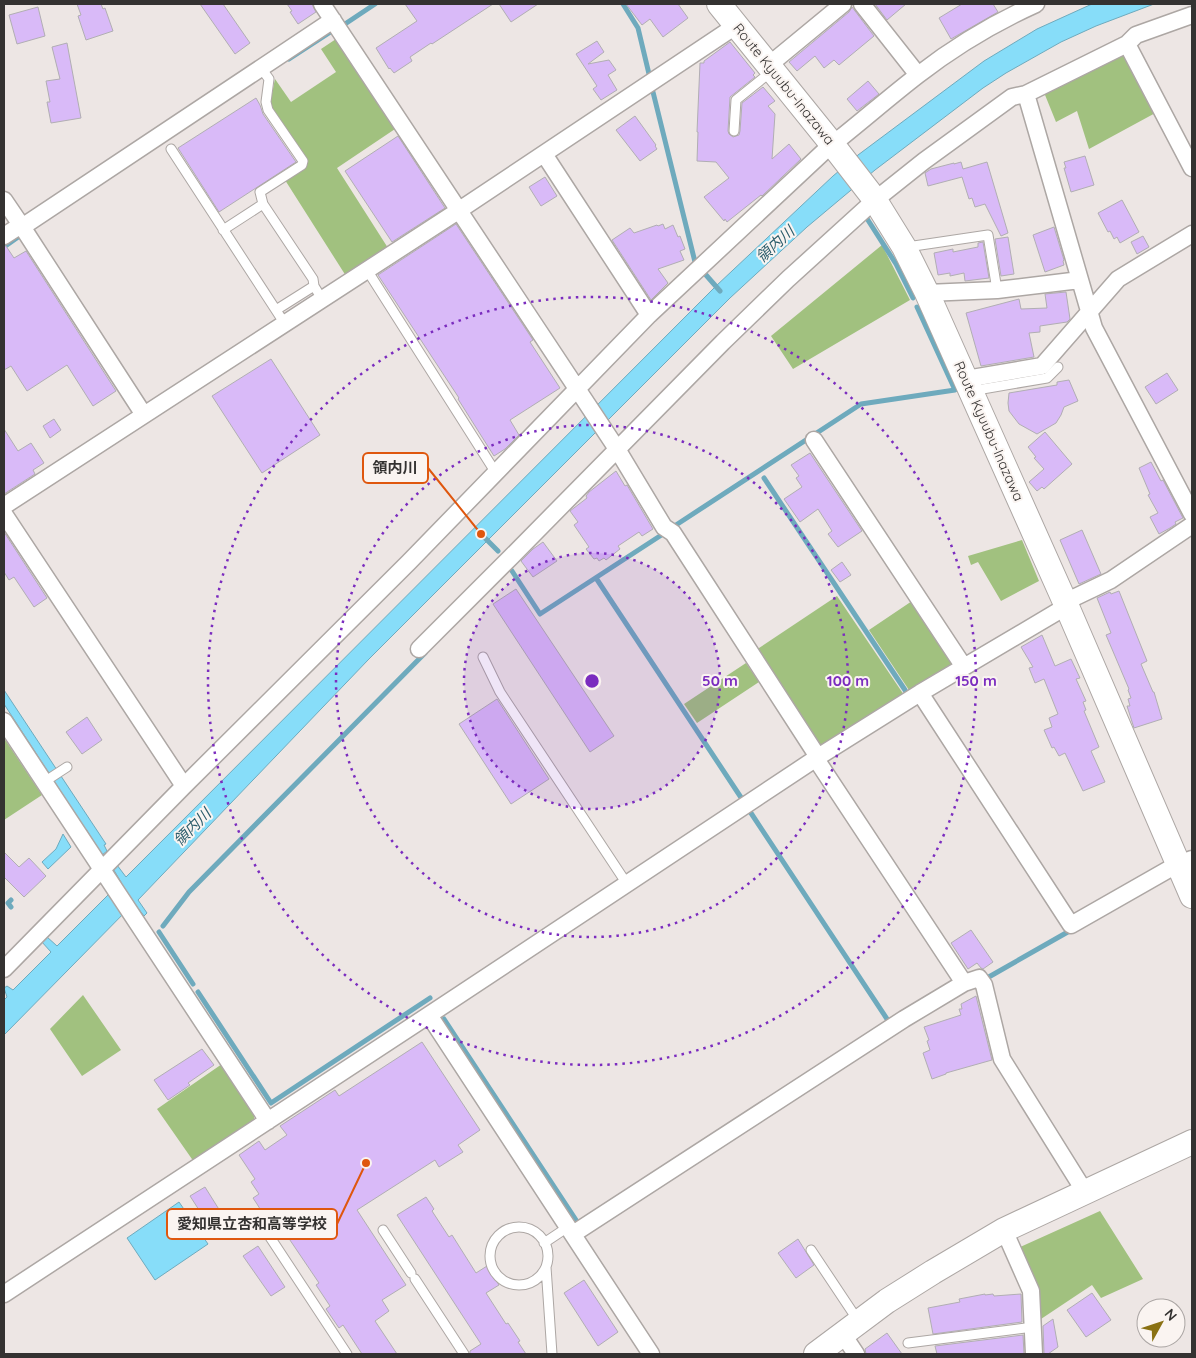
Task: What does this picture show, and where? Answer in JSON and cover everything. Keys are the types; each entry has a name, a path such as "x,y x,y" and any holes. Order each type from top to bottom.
{"main road":[{"name":"Route Kyuubu-Inazawa","path":"719,4 874,198 904,247 927,292 1066,604 1185,861 1192,896"},
{"path":"816,1354 887,1301 1004,1230 1192,1142"}],"street":[{"path":"322,4 615,448 664,527 673,533 964,983"},
{"path":"771,68 843,4"},
{"path":"862,4 918,75"},
{"path":"4,969 578,392 649,315 843,136 918,75 973,38 1005,11 1036,4"},
{"path":"419,649 615,448 766,300 874,198 1012,97 1026,94 1126,44 1136,35 1192,15"},
{"path":"4,236 22,226 333,20"},
{"path":"4,506 144,415 280,317 318,293 367,270 736,25"},
{"path":"1126,44 1192,168"},
{"path":"1026,94 1094,328 1192,514"},
{"path":"544,154 649,315"},
{"path":"4,200 144,415"},
{"path":"968,385 1042,366 1118,279 1192,234"},
{"path":"927,292 997,290 1080,280"},
{"path":"814,440 964,667"},
{"path":"4,514 184,786"},
{"path":"4,1294 817,758 1066,604 1111,580 1192,525"},
{"path":"920,693 1071,924 1185,861"},
{"path":"4,721 46,780 102,871 268,1121"},
{"path":"570,1231 904,1019 964,983 979,978 984,985 1002,1059 1084,1192"},
{"path":"429,1015 651,1354"},
{"path":"1004,1230 1032,1291 1034,1354"},
{"path":"850,1328 856,1354"}],"lane":[{"path":"261,68 269,79 266,102 268,110 304,160 302,164 260,192 263,204 313,279 318,293"},
{"path":"734,131 736,100 771,68"},
{"path":"171,149 280,317"},
{"path":"223,230 263,204"},
{"path":"904,247 988,235 997,290"},
{"path":"367,270 496,473"},
{"path":"968,385 1047,378 1058,368"},
{"path":"483,657 500,692 627,884"},
{"path":"46,780 67,766"},
{"path":"264,1228 348,1354"},
{"path":"546,1266 542,1274 529,1284 521,1285 505,1282 493,1270 490,1254 492,1246 501,1234 516,1228 525,1228 532,1231 544,1243 547,1250 546,1266 552,1354"},
{"path":"383,1230 464,1354"},
{"path":"544,1243 570,1231"},
{"path":"811,1250 850,1328"},
{"path":"908,1343 1033,1327"}],"green space":[{"path":"339,37 398,127 337,168 388,248 346,276 285,180 306,167 307,161 272,109 270,103 275,79 291,102 336,72 321,49"},
{"path":"1123,51 1159,111 1089,149 1077,111 1056,122 1043,90"},
{"path":"882,245 910,300 793,369 771,336"},
{"path":"1022,540 1039,581 1001,601 978,562 971,565 968,556"},
{"path":"837,596 904,695 820,749 756,650"},
{"path":"915,599 954,664 909,690 869,630"},
{"path":"746,663 759,682 697,723 684,704"},
{"path":"4,738 42,795 4,820"},
{"path":"83,995 121,1050 82,1076 50,1029"},
{"path":"222,1064 254,1112 254,1121 194,1162 157,1109"},
{"path":"1100,1211 1143,1279 1101,1298 1092,1285 1038,1321 1018,1248"}],"water":[{"path":"1092,4 1154,4 1096,26 1061,42 1006,73 983,88 875,170 807,227 730,298 368,660 138,900 147,913 144,916 134,903 4,1035 4,1000 7,997 4,988 7,986 13,990 51,952 41,941 46,936 57,946 121,882 112,867 117,865 126,877 716,286 833,176 858,155 984,61 1037,29"},
{"path":"4,690 106,844 104,845 107,851 102,855 4,704"},
{"path":"63,834 71,847 48,869 42,862 56,849"},
{"path":"179,1202 208,1244 155,1280 127,1238"}],"building":[{"path":"77,4 101,4 103,9 105,8 113,31 86,40 78,16 81,15"},
{"path":"200,4 223,4 250,43 235,54"},
{"path":"287,4 312,4 316,12 298,24"},
{"path":"405,4 493,4 410,57 412,61 394,73 389,69 376,48 417,21"},
{"path":"499,4 538,4 511,22"},
{"path":"626,4 678,4 688,18 663,37 650,19 642,25"},
{"path":"875,4 906,4 887,20"},
{"path":"962,4 993,4 998,12 951,39 939,18"},
{"path":"38,7 45,36 17,44 9,15"},
{"path":"852,7 874,36 839,65 834,60 824,68 815,56 797,71 789,62 849,12"},
{"path":"597,41 604,52 588,64 609,60 616,70 608,75 617,90 601,100 593,89 597,86 576,54"},
{"path":"730,42 755,73 753,75 755,77 730,97 729,134 733,137 739,135 742,103 763,87 775,101 768,106 775,114 772,159 789,144 801,159 762,196 727,222 725,219 724,221 704,197 729,178 716,162 697,161 697,132 700,63 704,63 704,61"},
{"path":"67,43 81,118 51,123 46,81 60,79 52,47"},
{"path":"868,81 879,94 857,111 847,99"},
{"path":"256,98 263,114 296,162 219,212 178,148"},
{"path":"635,116 657,149 640,161 616,130"},
{"path":"398,136 445,208 392,242 345,171"},
{"path":"1085,156 1094,185 1071,192 1064,162"},
{"path":"961,162 963,169 987,162 1008,233 1001,236 985,204 975,207 972,198 969,199 962,177 928,186 925,173 931,169"},
{"path":"545,177 557,196 541,206 529,187"},
{"path":"1122,200 1139,232 1120,243 1117,237 1114,239 1110,231 1108,232 1098,213"},
{"path":"456,224 533,340 530,342 560,388 510,420 519,435 505,449 494,456 459,398 378,275"},
{"path":"663,224 665,229 673,225 678,237 680,236 685,249 680,251 684,260 658,269 668,283 651,300 612,240 630,228 634,233"},
{"path":"1054,227 1064,265 1045,272 1033,235"},
{"path":"1143,236 1149,247 1137,254 1131,242"},
{"path":"1008,237 1014,274 1001,276 995,239"},
{"path":"983,242 989,278 965,281 964,273 950,276 950,273 938,275 934,253 953,249 953,252 978,247 978,243"},
{"path":"4,246 6,246 14,258 26,251 116,391 93,406 67,365 27,391 11,366 4,370"},
{"path":"1066,292 1070,319 1067,322 1040,326 1040,332 1029,333 1034,357 981,366 966,313 1019,299 1021,309 1047,308 1045,294"},
{"path":"271,359 320,435 262,473 212,396"},
{"path":"1167,373 1178,390 1156,404 1145,387"},
{"path":"1069,380 1078,401 1064,407 1056,423 1037,434 1019,424 1009,411 1009,393 1057,385 1057,382"},
{"path":"54,419 61,430 50,438 43,426"},
{"path":"4,429 18,451 31,443 44,463 33,470 35,474 4,494"},
{"path":"1045,432 1072,464 1044,489 1042,487 1037,491 1029,482 1044,469 1034,458 1036,457 1028,447"},
{"path":"810,453 862,531 838,547 828,534 832,531 818,509 800,522 784,499 802,487 796,478 799,476 791,465"},
{"path":"1151,462 1183,518 1159,534 1150,517 1158,513 1148,495 1150,494 1139,468"},
{"path":"616,471 625,486 627,485 653,529 642,536 639,532 618,546 620,549 606,560 604,558 599,561 597,558 594,559 586,549 589,547 574,525 578,522 570,511 587,498 586,496 589,492"},
{"path":"1082,530 1101,574 1079,584 1060,540"},
{"path":"4,532 47,598 34,607 14,577 9,580 4,572"},
{"path":"543,542 557,561 533,577 521,561"},
{"path":"842,562 851,575 840,582 831,570"},
{"path":"516,589 614,736 590,752 493,604"},
{"path":"1119,591 1147,661 1141,664 1154,692 1162,719 1134,728 1127,706 1130,706 1128,699 1131,698 1129,689 1106,635 1111,633 1097,598 1110,592 1111,594"},
{"path":"1042,635 1055,666 1071,659 1080,678 1076,679 1086,701 1083,702 1086,710 1084,711 1099,747 1091,751 1105,782 1083,791 1065,753 1059,756 1054,747 1052,748 1044,730 1052,727 1049,718 1058,714 1044,679 1035,683 1029,668 1033,667 1021,647"},
{"path":"497,699 549,779 511,804 459,724"},
{"path":"87,717 102,740 82,754 66,732"},
{"path":"4,852 19,867 29,858 46,876 24,897 4,877"},
{"path":"971,930 993,962 983,969 977,963 968,969 951,943"},
{"path":"976,996 992,1060 932,1079 923,1053 930,1050 927,1041 929,1040 924,1027 961,1015 959,1009 962,1009 961,1004"},
{"path":"422,1042 480,1130 458,1145 463,1152 439,1167 435,1160 357,1210 406,1285 382,1300 389,1311 375,1321 397,1354 362,1354 343,1325 339,1328 326,1309 330,1306 316,1285 319,1283 271,1212 265,1217 253,1198 259,1194 251,1182 255,1179 239,1155 259,1141 265,1150 287,1135 280,1126 335,1090 339,1096"},
{"path":"202,1049 214,1065 168,1100 154,1080"},
{"path":"205,1187 230,1227 216,1236 197,1211 199,1210 190,1196"},
{"path":"426,1197 434,1209 432,1211 449,1237 452,1235 476,1273 487,1266 499,1285 486,1293 506,1324 508,1323 520,1341 518,1342 526,1354 470,1354 470,1351 481,1344 397,1215"},
{"path":"798,1239 814,1265 796,1278 778,1253"},
{"path":"258,1246 285,1287 271,1296 243,1256"},
{"path":"584,1280 618,1332 598,1346 564,1293"},
{"path":"1092,1293 1111,1320 1086,1337 1067,1310"},
{"path":"993,1294 994,1296 1021,1294 1022,1322 933,1334 928,1308 960,1302 959,1299"},
{"path":"1053,1319 1058,1347 1048,1354 1044,1354 1043,1326"},
{"path":"887,1333 902,1354 866,1354 865,1349"},
{"path":"1023,1335 1024,1354 937,1354 935,1346"}],"waterway":[{"path":"345,24 375,4"},
{"path":"623,4 638,28 649,74"},
{"path":"289,59 332,31"},
{"path":"653,92 695,262"},
{"path":"866,217 896,264 913,298"},
{"path":"4,247 21,235"},
{"path":"706,275 720,291"},
{"path":"676,525 861,404 955,390 917,307"},
{"path":"764,478 905,690"},
{"path":"512,571 540,614 663,534"},
{"path":"484,537 498,551"},
{"path":"596,578 742,799"},
{"path":"163,926 189,892 425,653"},
{"path":"749,810 889,1022"},
{"path":"11,900 8,903 11,907"},
{"path":"987,978 1073,929"},
{"path":"159,932 193,984"},
{"path":"198,992 271,1103 430,998"},
{"path":"444,1019 578,1223"}],"place":[{"name":"領内川","path":"481,534"},
{"name":"愛知県立杏和高等学校","path":"366,1163"}]}
